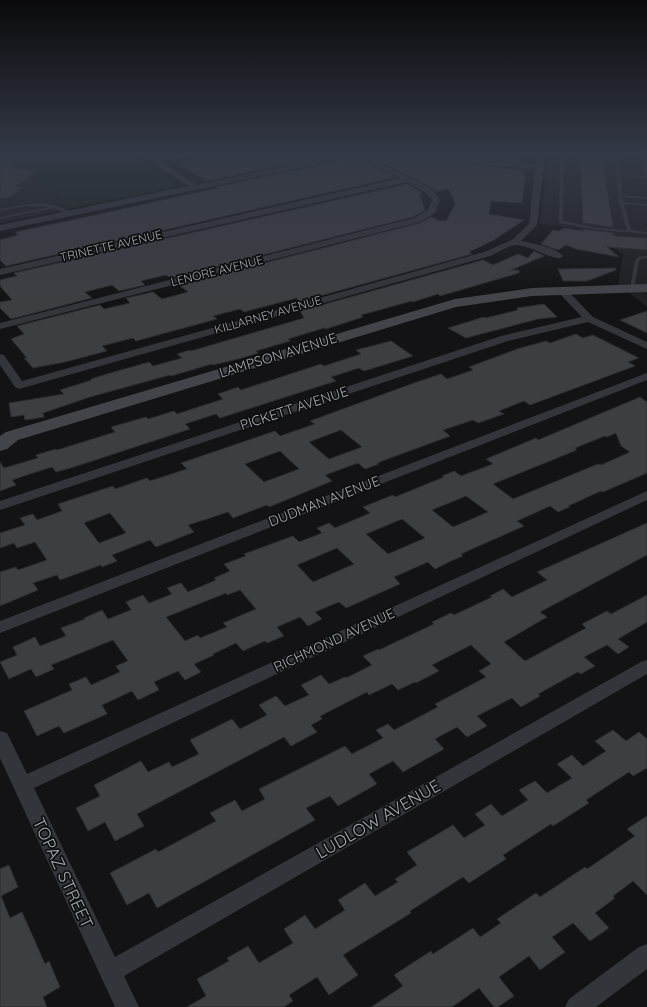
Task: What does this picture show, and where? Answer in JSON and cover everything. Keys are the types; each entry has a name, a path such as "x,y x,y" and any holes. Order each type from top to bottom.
{"main road":[{"name":"LAMPSON AVENUE","path":"0,445 17,444 426,319 488,305 538,298 562,292 643,288"}],"street":[{"path":"0,228 127,201"},
{"name":"TRINETTE AVENUE","path":"0,272 312,201"},
{"name":"LENORE AVENUE","path":"0,326 417,220 432,211 436,201"},
{"path":"536,201 533,225 516,242 545,250 558,256"},
{"name":"KILLARNEY AVENUE","path":"0,357 20,385 487,254 516,242"},
{"path":"562,292 589,319 647,346"},
{"name":"PICKETT AVENUE","path":"0,506 505,338 589,319"},
{"name":"DUDMAN AVENUE","path":"0,627 647,376"},
{"name":"RICHMOND AVENUE","path":"22,785 647,495"},
{"name":"LUDLOW AVENUE","path":"110,972 647,666"},
{"name":"TOPAZ STREET","path":"0,738 127,1007"},
{"path":"577,1007 647,954"}],"lane":[{"path":"561,201 561,222 599,229 647,233"},
{"path":"628,231 622,203 647,205"},
{"path":"0,210 32,204 48,204 69,213"},
{"path":"0,218 57,207"},
{"path":"643,288 637,261 640,258 647,257"}],"shaded area":[{"path":"0,201 64,201 72,208 0,223"},
{"path":"64,201 106,201 72,208"},
{"path":"543,201 647,201 647,307 618,284 623,254 583,229 540,224"}],"building":[{"path":"159,201 291,201 6,266 0,260 0,240 18,235 15,232"},
{"path":"332,201 422,201 425,210 413,217 171,278 166,275 141,281 145,285 119,291 112,285 85,292 92,298 11,319 0,308 0,302 12,300 0,286 0,280 17,276 14,273"},
{"path":"454,201 522,201 522,203 491,201 489,214 524,220 494,240 469,252 472,254 298,302 297,298 244,312 240,309 213,316 217,319 136,341 133,338 102,346 107,351 65,362 33,368 24,358 27,358 11,339 24,334 17,326 100,305 104,309 130,303 126,298 153,292 162,299 188,292 179,285 420,223 431,217 440,221 446,221 455,204"},
{"path":"582,201 609,201 613,227 583,223"},
{"path":"564,228 613,233 614,236 647,238 647,250 607,247 619,257 576,249 566,245 558,250 541,244 553,230 559,231"},
{"path":"534,251 544,256 511,270 519,270 519,273 440,296 438,294 361,315 363,317 288,339 290,341 256,351 258,353 242,358 212,364 90,397 43,413 44,417 25,420 24,415 11,417 9,403 64,394 60,390 107,374 149,362 153,366 182,358 177,354 304,318 300,311 483,260 493,265 518,254 528,258"},
{"path":"616,268 616,270 587,281 563,281 558,269"},
{"path":"544,304 557,317 538,319 466,338 448,328 484,317 486,318 518,310 517,308"},
{"path":"647,311 647,333 620,320"},
{"path":"576,334 583,338 593,335 639,358 628,362 635,366 530,405 524,401 499,411 504,414 478,423 473,420 443,430 450,436 377,463 379,464 365,469 358,463 325,475 332,481 269,507 267,505 233,518 228,512 188,525 194,532 156,547 150,540 112,555 117,561 102,567 101,565 60,580 57,575 33,583 38,590 0,606 0,572 16,567 18,570 47,560 35,542 17,548 14,543 0,548 0,533 25,525 20,518 33,514 37,520 62,511 58,504 113,486 115,489 147,478 150,481 187,469 181,463 275,431 280,436 315,424 310,421 414,383 441,374 447,379 473,370 469,367 517,349 546,341 550,343","holes":["341,430 362,447 329,459 309,442","280,451 299,469 264,482 245,464","110,513 126,533 99,543 84,523"]},
{"path":"391,341 413,356 364,371 359,368 331,377 336,381 220,418 216,414 185,424 190,429 74,467 56,472 52,467 30,474 12,480 16,485 0,491 0,462 4,468 38,458 36,455 115,432 111,427 146,417 148,419 174,411 177,414 223,399 218,394 238,387 241,390 321,364 324,366 361,354 356,350"},
{"path":"640,397 647,402 647,473 603,492 601,491 558,512 550,506 517,521 524,526 461,554 463,556 435,569 428,562 394,577 400,584 346,608 339,602 315,612 322,619 308,626 300,617 277,627 284,636 267,643 265,641 243,651 236,643 194,664 201,672 185,680 178,671 154,682 159,690 138,700 132,691 102,705 107,714 64,733 59,726 37,736 24,711 72,690 69,684 86,677 91,685 120,672 116,666 128,661 113,640 51,665 54,669 36,677 31,669 9,679 0,662 17,655 13,647 35,637 40,646 66,636 61,628 85,619 84,618 102,610 108,619 131,610 126,602 143,595 149,603 172,594 167,588 181,583 188,592 216,580 214,578 230,571 224,564 246,556 244,554 293,536 299,542 322,533 317,528 329,523 335,528 370,513 363,507 393,495 395,497 444,477 442,476 454,471 461,476 493,464 486,459 536,438 538,440","holes":["616,433 621,446 630,452 601,465 598,464 513,499 493,484 577,450 575,448 605,436 607,437","466,496 488,512 453,527 432,510","402,519 425,538 388,554 366,534","337,548 354,564 313,582 297,565","240,590 256,609 223,623 227,627 200,638 198,635 185,641 166,617 226,593 227,595"]},
{"path":"647,523 647,555 540,612 547,617 504,642 525,661 586,628 582,624 607,611 611,614 647,595 647,622 618,639 629,647 618,654 607,645 584,657 595,666 581,674 578,672 538,694 540,696 521,707 512,698 477,716 487,726 467,737 457,727 435,739 444,749 403,772 393,761 369,774 377,784 338,806 330,796 306,808 315,820 157,908 149,893 127,905 110,873 156,849 158,852 216,821 210,813 235,800 242,811 265,799 259,789 345,746 352,754 383,738 376,730 388,724 394,730 438,707 435,704 486,677 479,671 491,664 471,645 432,665 439,671 416,683 415,682 398,690 392,684 369,695 367,692 320,716 322,719 311,725 317,732 291,746 284,737 137,814 144,826 115,841 105,822 88,831 76,808 100,796 94,785 141,761 148,772 169,762 172,767 199,754 190,740 232,719 240,729 267,715 259,705 276,696 285,706 309,695 301,685 321,675 329,684 345,677 346,678 372,665 363,656 434,624 432,622 451,613 454,615 492,597 490,596 503,589 512,597 547,580 537,572"},
{"path":"613,730 626,741 639,732 647,739 647,768 633,776 629,772 586,800 589,803 553,826 551,824 503,855 506,859 469,883 463,877 410,911 411,913 343,955 358,975 329,995 317,977 289,995 293,1001 284,1007 187,1007 206,996 197,979 229,961 227,958 248,946 259,963 293,943 284,929 305,915 315,929 345,910 338,900 365,883 375,896 398,882 395,879 417,865 407,852 453,825 464,838 485,825 475,814 491,804 502,816 528,800 519,790 535,781 547,793 572,778 557,764 572,755 583,766 606,751 595,741"},
{"path":"647,816 647,895 633,881 613,896 615,898 595,913 609,928 590,941 573,923 552,937 565,952 540,970 529,956 499,977 514,996 498,1007 494,1007 479,988 452,1007 371,1007 403,986 394,975 431,951 433,954 473,928 480,937 501,923 497,919 536,893 540,897 585,867 587,869 635,836 627,829"},
{"path":"9,865 18,887 1,896 10,918 22,912 45,964 49,961 60,987 43,997 47,1007 0,1007 0,869"}]}
